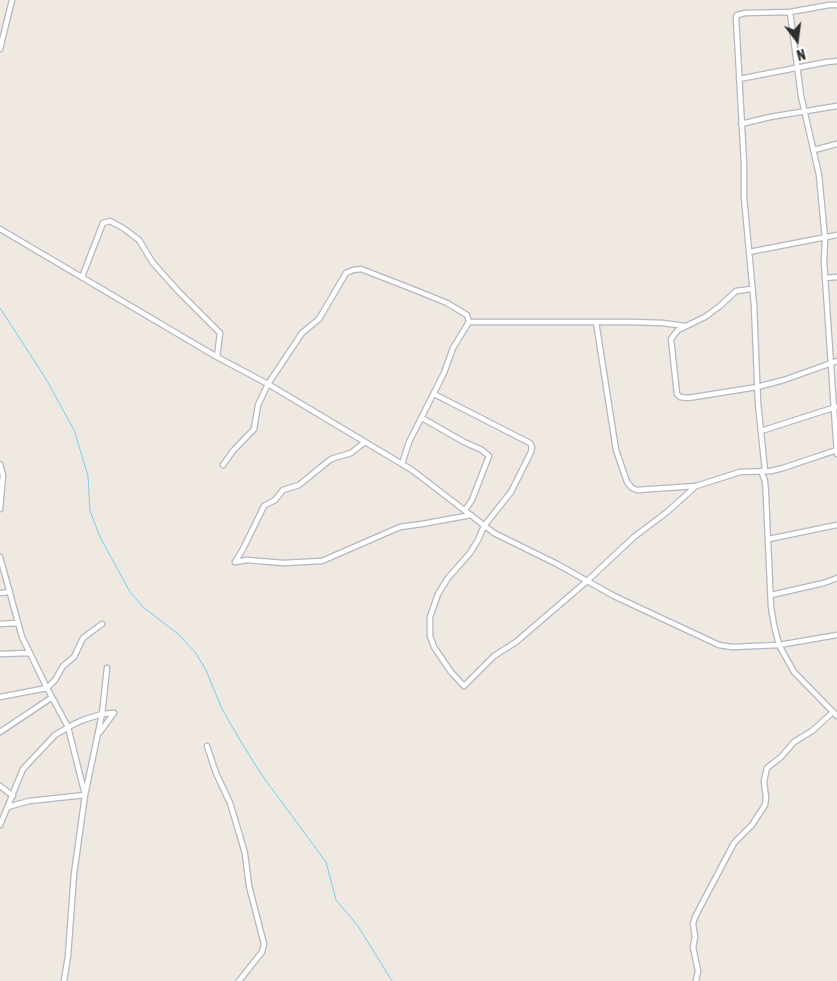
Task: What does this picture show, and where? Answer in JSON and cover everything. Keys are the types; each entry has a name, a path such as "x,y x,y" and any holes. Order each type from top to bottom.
{"street":[{"path":"0,49 12,0"},
{"path":"837,5 790,12 745,13 736,17 744,197 750,244 757,387 774,625 779,645 794,672 837,716"},
{"path":"596,322 616,450 632,488 637,490 696,486 733,474 750,471 771,472 837,451 836,406 831,364 825,278 825,238 819,175 801,96 790,12"},
{"path":"738,79 837,61"},
{"path":"741,124 770,117 837,106"},
{"path":"814,150 837,144"},
{"path":"82,277 103,223 110,221 123,228 139,240 153,263 220,333 217,357"},
{"path":"0,229 402,464 494,533 557,564 614,596 719,646 779,645 837,636"},
{"path":"749,252 837,235"},
{"path":"223,465 254,429 258,405 268,384 302,333 323,314 343,276 353,270 361,269 447,303 467,315 469,322 453,348 434,394 409,442 402,464"},
{"path":"825,278 837,277"},
{"path":"751,289 736,290 720,306 678,330 670,339 677,394 680,397 688,398 757,387 837,362"},
{"path":"469,322 662,323 685,326"},
{"path":"434,394 530,443 532,447 511,492 484,526 474,546 448,578 438,594 430,617 430,636 434,647 440,659 462,686 466,685 494,656 516,642 587,581 614,554 696,486"},
{"path":"761,431 836,406"},
{"path":"422,418 482,450 489,456 472,500 465,510"},
{"path":"366,442 351,452 330,460 299,485 283,490 275,500 264,506 243,550 235,562 247,560 283,563 322,561 400,527 471,515"},
{"path":"0,464 3,475 0,509"},
{"path":"765,481 771,472"},
{"path":"457,505 458,518"},
{"path":"769,539 837,525"},
{"path":"0,557 18,623 51,698 68,727 85,795"},
{"path":"771,595 819,585 837,578"},
{"path":"831,580 837,582"},
{"path":"0,593 10,592"},
{"path":"0,624 18,623"},
{"path":"0,697 47,688 55,680 63,666 74,657 83,638 102,624"},
{"path":"0,654 30,653"},
{"path":"64,981 68,956 74,874 85,795 102,714 106,668"},
{"path":"0,732 51,698"},
{"path":"696,981 698,971 693,947 695,916 734,842 747,831 765,805 764,781 767,768 781,757 794,742 812,731 833,712"},
{"path":"0,825 23,769 45,744 74,724 102,714 114,713 99,733"},
{"path":"207,746 216,773 230,803 240,836 249,886 264,944 262,952 238,981"},
{"path":"0,786 13,796"},
{"path":"7,808 29,801 85,795"}],"waterway":[{"path":"0,308 46,379 74,430 88,476 90,511 100,537 130,592 143,607 178,634 195,652 206,670 222,709 240,740 261,774 326,862 336,900 358,926 392,981"}]}
